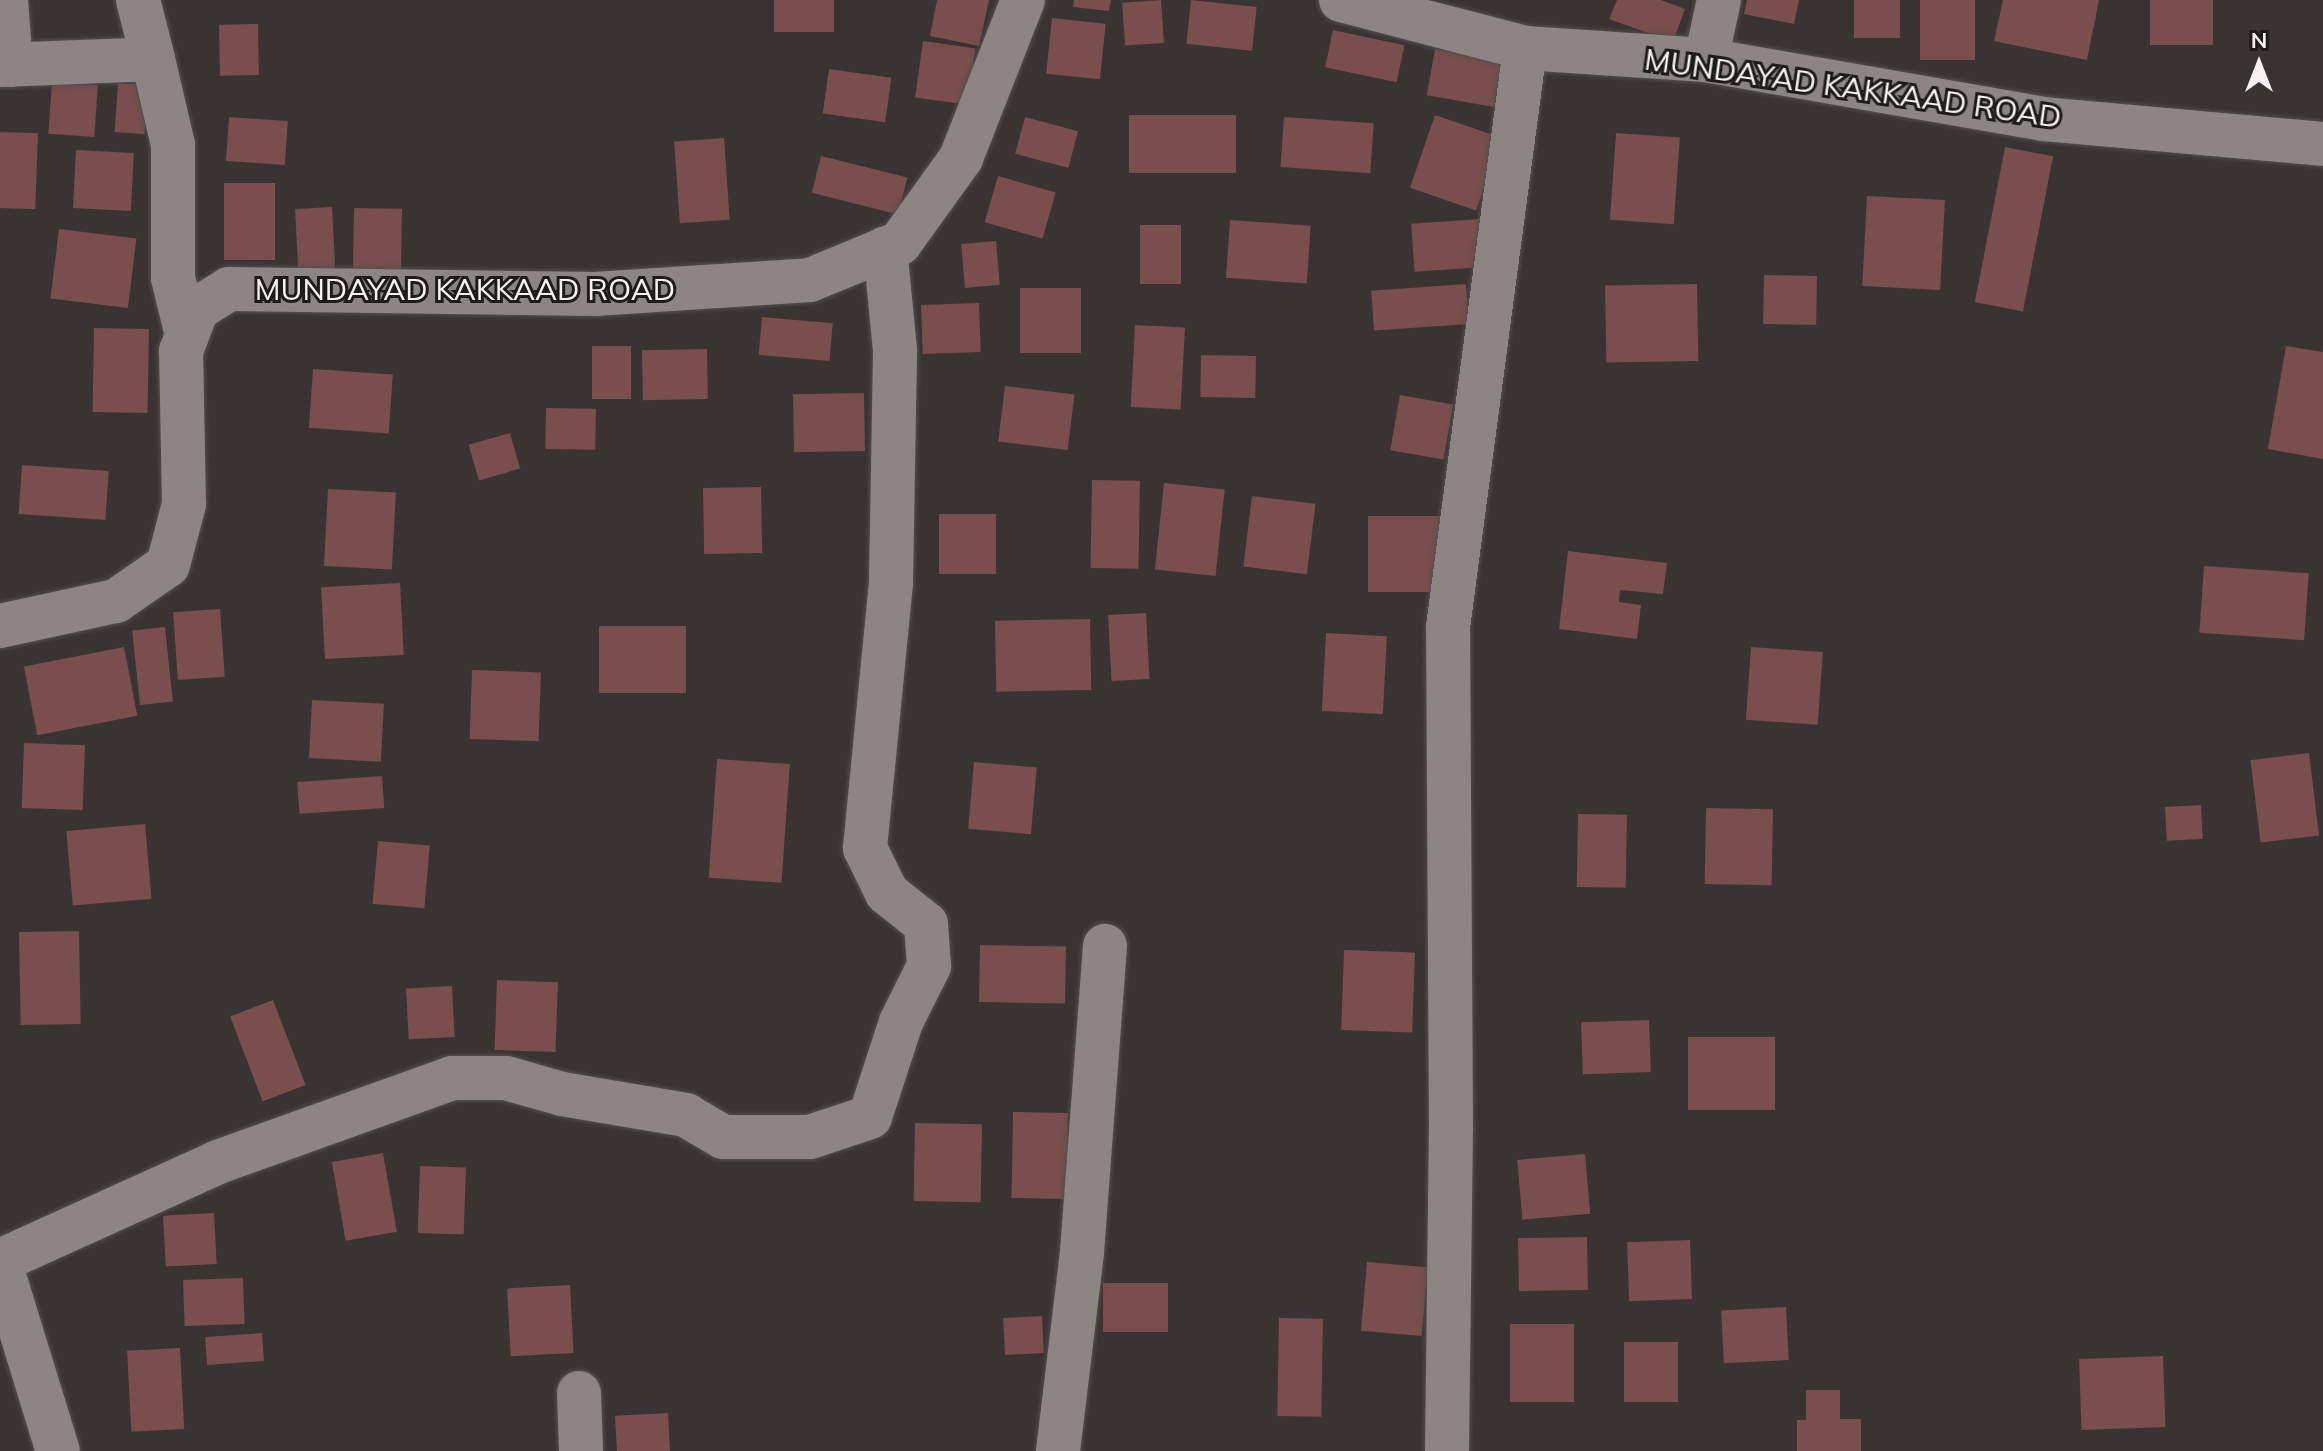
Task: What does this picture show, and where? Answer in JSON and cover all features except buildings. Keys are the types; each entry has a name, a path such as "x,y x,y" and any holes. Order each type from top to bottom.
{"street":[{"path":"6,0 5,65 153,59"},
{"path":"138,0 173,145 173,278 187,335"},
{"name":"MUNDAYAD KAKKAAD ROAD","path":"0,626 116,601 168,565 184,504 181,351 197,309 229,289 595,294 810,280 900,243 961,158 1023,0"},
{"name":"MUNDAYAD KAKKAAD ROAD","path":"1341,0 1525,48 1706,60 2044,119 2323,144"},
{"path":"1706,60 1719,0"},
{"path":"1447,1451 1451,1128 1448,627 1525,48"},
{"path":"58,1451 0,1262 218,1162 452,1078 506,1078 562,1094 686,1115 723,1137 810,1137 870,1117 901,1022 929,966 926,924 887,893 865,848 891,583 895,350 885,248"},
{"path":"1058,1451 1082,1252 1105,946"},
{"path":"579,1393 581,1451"}]}
